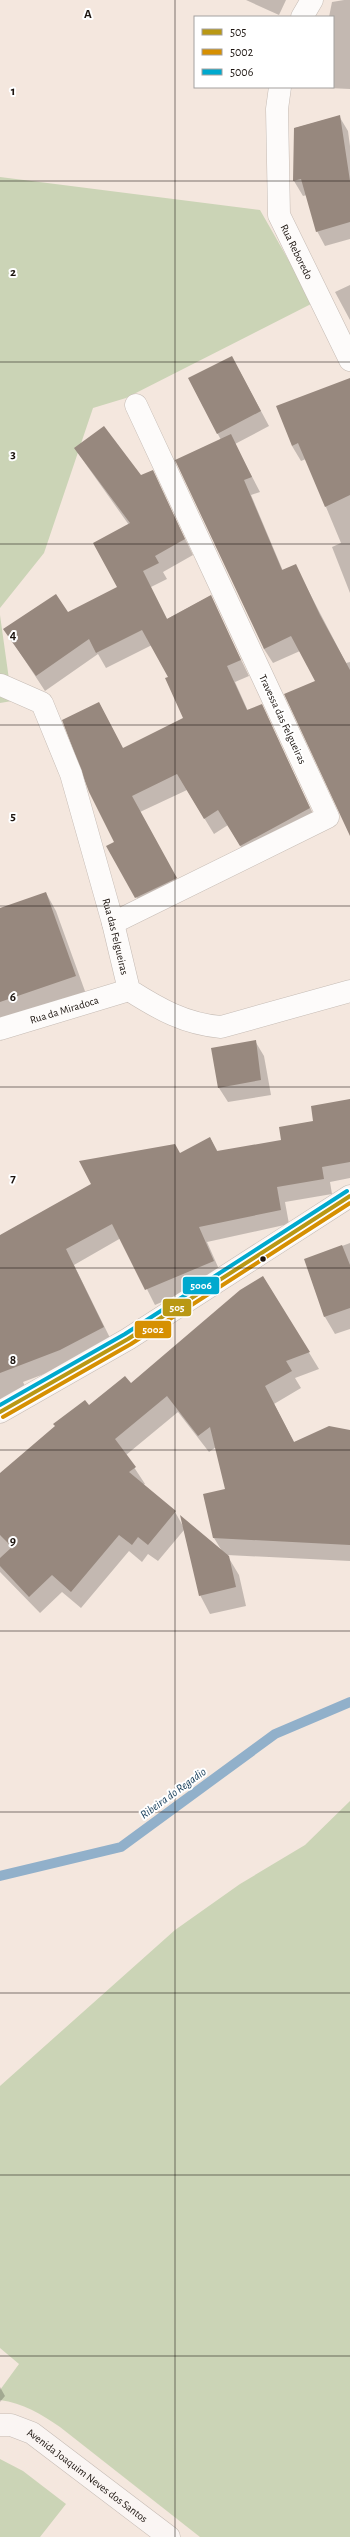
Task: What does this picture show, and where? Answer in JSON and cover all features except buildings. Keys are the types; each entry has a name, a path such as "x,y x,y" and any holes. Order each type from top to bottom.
{"street":[{"path":"303,16 312,0"},
{"name":"Rua Reboredo","path":"280,88 277,109 279,215 350,360"},
{"name":"Travessa das Felgueiras","path":"113,924 328,816 136,405"},
{"name":"Rua das Felgueiras","path":"1,685 42,703 71,774 113,924 129,990 164,1012 205,1025 221,1027 350,990"},
{"name":"Rua da Miradoca","path":"0,1029 129,990"},
{"path":"0,1412 128,1339 350,1196"},
{"name":"Avenida Joaquim Neves dos Santos","path":"0,2425 11,2425 32,2433 169,2537"}],"green space":[{"path":"0,177 260,210 313,303 126,398 93,408 44,553 0,608"},
{"path":"0,615 12,701 0,703"},
{"path":"350,1801 350,2537 200,2537 60,2427 32,2410 8,2401 0,2400 0,2390 19,2364 0,2348 0,2086 175,1930 240,1884 305,1845"},
{"path":"0,2459 23,2471 66,2504 40,2537 0,2537"}],"waterway":[{"name":"Ribeira do Regadio","path":"0,1876 121,1847 275,1734 350,1702"}],"transit line":[{"name":"5006","path":"0,1405 125,1334 347,1191"},
{"name":"505","path":"0,1412 128,1339 350,1196"},
{"name":"5002","path":"3,1417 131,1344 350,1203"}]}
